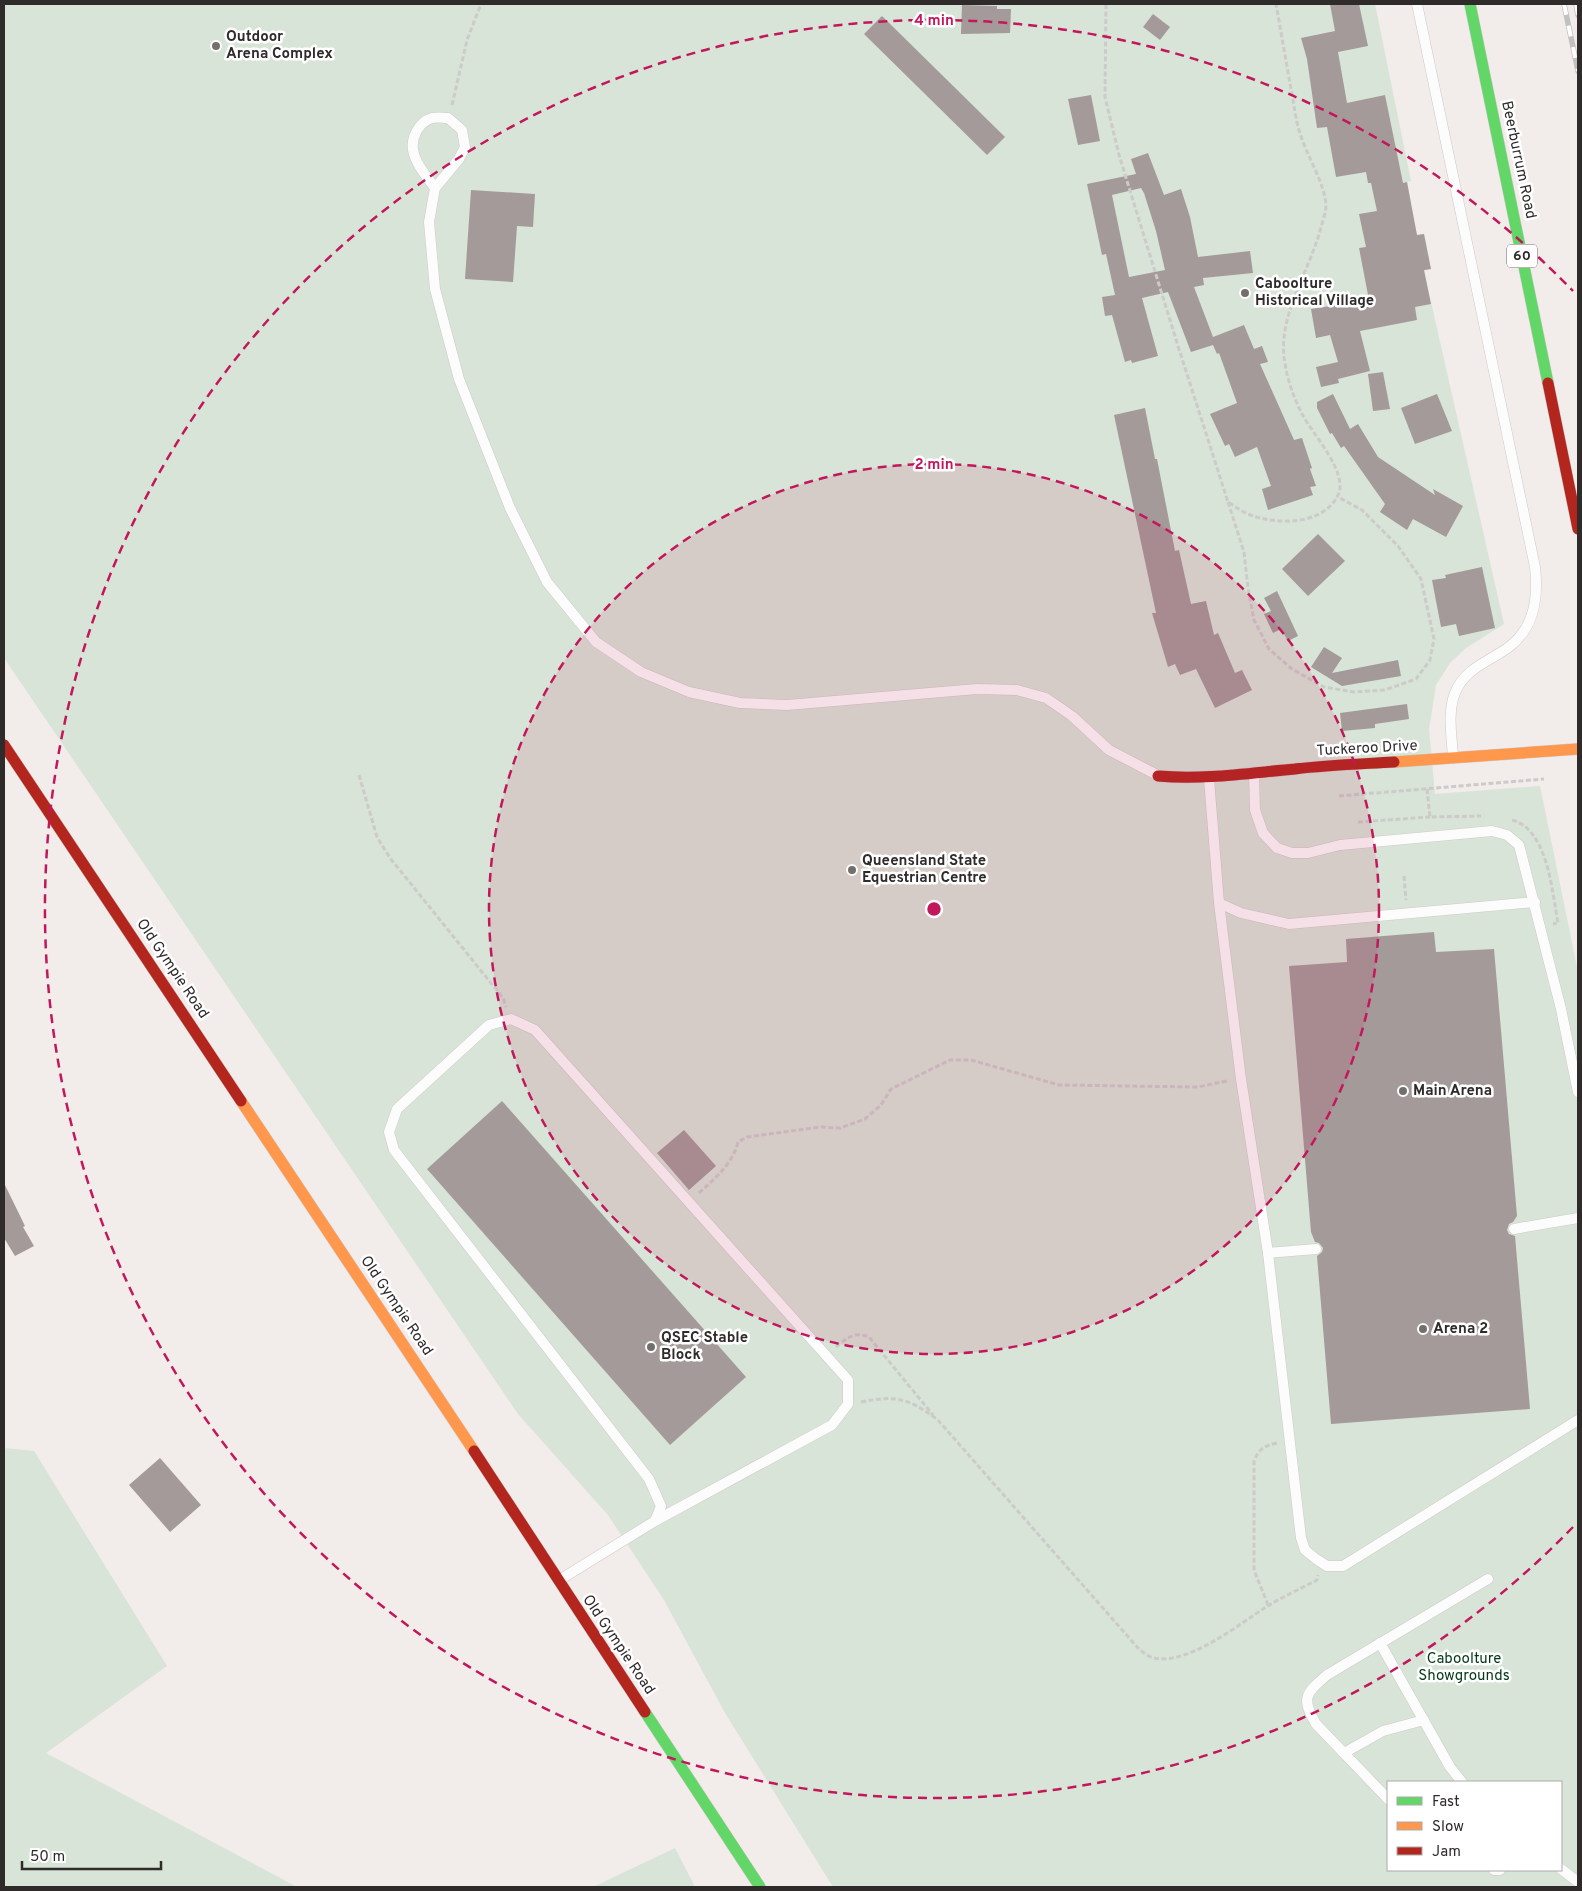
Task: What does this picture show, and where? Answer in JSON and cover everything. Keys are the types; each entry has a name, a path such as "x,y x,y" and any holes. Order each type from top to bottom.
{"main road":[{"name":"Beerburrum Road","path":"1470,4 1578,529"},
{"name":"Old Gympie Road","path":"4,745 417,1364 760,1887"},
{"name":"Tuckeroo Drive","path":"1158,776 1180,779 1316,767 1578,749"}],"lane":[{"path":"1417,4 1535,566 1537,585 1536,602 1530,620 1522,634 1502,652 1468,673 1455,693 1451,707 1450,725 1453,759"},
{"path":"435,188 420,167 413,150 414,134 421,125 432,118 448,118 462,130 464,147 460,159 435,188 429,222 435,289 459,379 510,508 547,582 596,642 641,672 689,692 740,703 786,705 977,689 1017,690 1046,698 1072,716 1109,750 1158,776"},
{"path":"1254,772 1255,810 1263,832 1277,848 1292,853 1308,853 1340,845 1492,832 1507,835 1520,845 1561,1009 1578,1092"},
{"path":"1209,776 1219,903 1241,1079 1268,1253 1289,1442 1305,1550 1328,1566 1342,1566 1578,1420"},
{"path":"1219,903 1241,913 1288,924 1535,902"},
{"path":"558,1581 655,1521 832,1425 848,1404 848,1380 535,1030 511,1019 489,1025 397,1109 389,1132 394,1150 649,1479 661,1506 655,1521"},
{"path":"1514,1229 1578,1218"},
{"path":"1268,1253 1316,1250"},
{"path":"1387,1798 1316,1724 1308,1710 1306,1699 1313,1687 1327,1675 1488,1579"},
{"path":"1380,1643 1450,1768 1461,1781"},
{"path":"1344,1753 1384,1731 1424,1720"},
{"path":"1562,1870 1578,1882"}],"path":[{"path":"448,118 456,95 468,40 481,4"},
{"path":"1106,4 1105,97 1119,155 1244,552 1254,620 1269,649 1292,669 1324,687 1354,692 1386,690 1416,679 1430,660 1434,639 1422,578 1398,546 1362,510 1338,497"},
{"path":"1228,502 1247,514 1275,520 1303,520 1325,512 1338,497 1341,485 1338,472 1303,415 1290,388 1284,362 1284,337 1293,301 1319,236 1326,206 1323,189 1298,130 1276,4"},
{"path":"359,774 377,837 390,858 503,998 511,1019"},
{"path":"1339,796 1544,779"},
{"path":"1358,822 1430,817"},
{"path":"689,1202 729,1163 735,1153 738,1142 747,1137 821,1127 840,1128 865,1119 881,1105 891,1089 950,1060 971,1060 1059,1085 1198,1087 1241,1079"},
{"path":"825,1354 848,1338 860,1334 869,1336 936,1419 1138,1648 1152,1658 1170,1659 1187,1654 1219,1639 1268,1605 1317,1580 1321,1562"},
{"path":"848,1404 882,1398 898,1399 915,1404 936,1419"},
{"path":"1268,1605 1254,1570 1254,1460 1257,1452 1263,1446 1278,1442 1289,1442"}],"green space":[{"name":"Queensland State Equestrian Centre","path":"4,4 1375,4 1411,181 1407,182 1411,203 1409,203 1417,235 1424,234 1431,269 1424,271 1504,624 1466,648 1450,663 1436,685 1429,729 1435,794 1540,786 1578,972 1578,1887 833,1887 725,1713 664,1600 608,1515 518,1414 4,658"},
{"path":"4,1448 34,1451 167,1666 46,1753 297,1887 4,1887"},
{"path":"675,1848 695,1887 593,1887"}],"building":[{"path":"1330,4 1359,4 1368,46 1338,52 1347,103 1385,95 1403,183 1407,182 1417,235 1424,234 1431,269 1424,270 1431,304 1415,307 1417,320 1360,331 1370,371 1338,379 1339,383 1321,387 1316,367 1338,362 1330,335 1316,338 1311,309 1369,300 1359,248 1366,247 1359,214 1377,211 1371,183 1368,183 1366,172 1336,177 1327,127 1317,128 1307,59 1301,38 1335,31"},
{"path":"962,5 997,6 997,9 1011,9 1010,33 961,34"},
{"path":"1153,14 1170,27 1160,40 1143,27"},
{"path":"882,16 1005,137 987,155 864,34"},
{"path":"1091,95 1100,141 1078,145 1068,99"},
{"path":"1148,153 1164,195 1181,189 1190,217 1198,257 1250,251 1253,273 1203,278 1204,285 1194,287 1213,337 1244,325 1254,349 1262,346 1268,362 1260,364 1294,440 1302,438 1316,486 1310,487 1313,495 1268,510 1262,489 1271,486 1257,447 1235,457 1229,444 1225,446 1210,414 1237,403 1219,353 1217,354 1213,345 1191,352 1168,292 1142,298 1158,356 1132,363 1131,360 1125,362 1112,315 1105,316 1102,297 1115,295 1106,254 1102,255 1087,184 1136,174 1131,159","holes":["1141,188 1156,231 1165,270 1129,277 1112,195"]},
{"path":"471,190 535,194 533,227 517,226 513,282 465,279"},
{"path":"1383,372 1390,409 1373,411 1368,374"},
{"path":"1333,394 1350,429 1358,424 1378,457 1435,495 1433,489 1463,506 1446,537 1413,519 1407,530 1380,512 1385,504 1344,446 1341,448 1332,433 1330,434 1317,408 1317,402"},
{"path":"1437,394 1452,431 1415,444 1401,408"},
{"path":"1145,408 1175,551 1179,550 1191,604 1206,601 1214,635 1218,633 1235,673 1242,670 1252,690 1215,708 1196,669 1180,675 1175,664 1168,667 1152,613 1156,613 1114,415"},
{"path":"1318,534 1345,561 1308,596 1282,569"},
{"path":"1482,567 1495,628 1459,636 1456,624 1441,627 1432,580 1446,578 1445,575"},
{"path":"1277,591 1298,636 1288,641 1281,629 1273,633 1264,614 1271,611 1264,598"},
{"path":"1324,647 1342,658 1332,673 1398,660 1401,676 1342,686 1311,667"},
{"path":"1407,704 1409,719 1375,724 1375,728 1342,731 1340,713"},
{"name":"Main Arena","path":"1434,932 1436,952 1494,949 1517,1216 1509,1224 1507,1230 1509,1234 1515,1236 1530,1409 1331,1424 1317,1256 1322,1252 1323,1248 1319,1243 1315,1242 1311,1232 1289,966 1347,962 1346,939"},
{"path":"502,1101 746,1377 670,1445 427,1169"},
{"path":"684,1130 716,1166 689,1190 657,1153"},
{"path":"4,1183 25,1226 23,1227 34,1246 15,1256 4,1238"},
{"path":"160,1458 201,1505 170,1532 129,1485"}],"railway":[{"path":"1564,4 1578,71"},
{"path":"1576,4 1578,15"}],"traffic: fast":[{"path":"1470,4 1548,383"},
{"path":"645,1712 760,1887"}],"traffic: slow":[{"path":"1394,762 1578,749"},
{"path":"241,1101 474,1451"}],"traffic: jam":[{"path":"1548,383 1578,529"},
{"path":"4,745 241,1101"},
{"path":"1158,776 1209,777 1320,766 1394,762"},
{"path":"474,1451 645,1712"}],"place":[{"name":"Outdoor Arena Complex","path":"216,46"},
{"name":"Caboolture Historical Village","path":"1245,293"},
{"name":"Queensland State Equestrian Centre","path":"852,870"},
{"name":"Main Arena","path":"1403,1091"},
{"name":"Arena 2","path":"1423,1329"},
{"name":"QSEC Stable Block","path":"651,1347"}],"park label":[{"name":"Caboolture Showgrounds","path":"1464,1668"}]}
